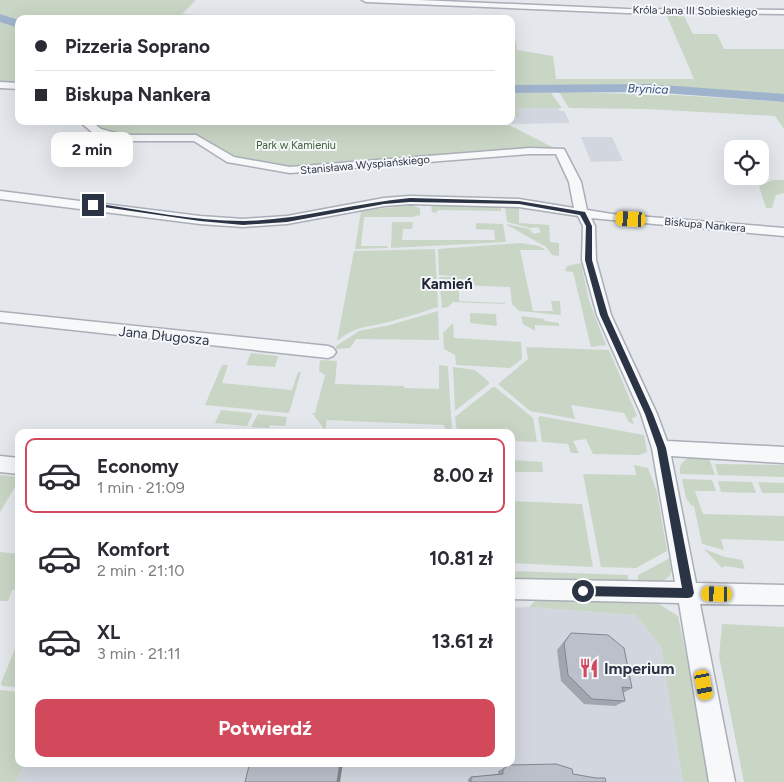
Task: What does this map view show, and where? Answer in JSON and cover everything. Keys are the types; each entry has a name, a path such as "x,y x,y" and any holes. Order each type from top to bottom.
{"street":[{"name":"Króla Jana III Sobieskiego","path":"366,0 627,11 784,12"},
{"path":"0,85 15,86"},
{"name":"Stanisława Wyspiańskiego","path":"89,125 97,131 124,138 178,136 196,138 231,160 290,170 556,150 560,152 575,182 579,206 583,213"},
{"name":"Biskupa Nankera","path":"0,195 200,220 243,223 287,220 366,205 410,200 519,202 612,218 784,232"},
{"path":"583,213 589,226 589,260 604,315 649,414 661,448 722,782"},
{"name":"Jana Długosza","path":"0,317 328,352"},
{"path":"661,448 784,455"},
{"path":"0,464 15,466"},
{"path":"515,589 784,596"}],"shaded area":[{"path":"517,108 558,108 560,111 564,111 570,123 515,124 515,117 519,117"},
{"path":"581,137 612,137 623,161 591,162"},
{"path":"529,607 636,615 661,647 683,782 16,782 21,767 515,767 515,608"}],"green space":[{"path":"0,0 196,0 182,14 203,15 15,15 15,19 0,14"},
{"path":"666,14 683,14 693,34 717,34 724,49 784,49 784,95 678,87 515,85 515,41 517,50 553,56 556,79 694,79"},
{"path":"0,21 15,26 15,85 0,84"},
{"path":"559,92 676,95 784,102 784,129 775,116 647,109 569,108"},
{"path":"515,93 551,93 562,108 517,108 520,117 515,117"},
{"name":"Park w Kamieniu","path":"94,125 509,125 554,148 301,169 242,162 201,139 127,137 101,130"},
{"path":"784,180 784,193 776,195 772,208 766,208 759,186 769,185 769,182"},
{"path":"411,205 420,208 420,215 412,217 364,217 361,246 388,246 387,248 355,249 361,211"},
{"path":"431,205 501,206 501,211 439,210 435,213 432,212"},
{"path":"505,207 519,208 519,223 549,225 550,242 559,243 559,256 552,255 546,247 507,225 529,229 534,234 541,232 538,227 530,228 507,222"},
{"path":"392,222 413,222 412,229 403,229 402,240 495,240 494,230 476,229 476,223 503,224 506,242 391,248"},
{"path":"521,243 539,246 546,250 520,250 533,311 553,311 551,301 560,301 561,315 519,311 512,304 510,287 459,285 459,301 505,304 453,302 448,307 442,308 439,277 461,277 439,275 438,249"},
{"path":"435,249 438,307 358,329 337,341 354,251"},
{"path":"581,263 589,301 606,345 591,347 573,272 565,271 567,266"},
{"path":"438,311 439,340 356,339 350,348 336,349 336,346 359,331 390,325"},
{"path":"470,313 496,314 497,326 470,323"},
{"path":"521,316 544,319 545,321 559,323 559,326 535,325 535,331 523,324"},
{"path":"453,323 454,338 521,342 522,359 510,368 456,365 455,355 444,349 443,333"},
{"path":"526,347 609,350 637,416 632,418 634,424 629,422 624,413 571,405 575,419 530,411 498,384 528,359"},
{"path":"251,353 277,356 275,367 246,365"},
{"path":"320,360 337,361 335,384 439,389 439,365 448,366 452,429 446,429 444,425 327,420 324,429 312,413 315,413 325,375 319,371"},
{"path":"222,365 228,365 222,383 292,390 298,372 301,372 289,413 205,405"},
{"path":"453,367 475,370 489,382 489,384 455,411"},
{"path":"495,387 533,418 537,442 515,441 515,429 457,429 455,417"},
{"path":"221,410 251,413 252,415 247,426 215,423"},
{"path":"258,414 287,417 285,426 270,425 269,428 251,427"},
{"path":"540,416 644,435 647,452 639,455 593,454 586,439 573,441 579,453 571,453 568,444 542,442 538,418"},
{"path":"689,458 709,458 715,475 680,474 681,464"},
{"path":"515,460 542,462 543,472 515,472"},
{"path":"715,464 784,465 784,477 718,475"},
{"path":"634,465 648,468 657,492 667,551 636,568 601,567 583,474 636,475"},
{"path":"0,475 15,477 15,487 0,512"},
{"path":"682,479 712,480 716,491 695,491 703,514 784,516 784,541 721,539 724,550 702,544 694,506 686,498"},
{"path":"718,481 752,482 756,493 721,492"},
{"path":"758,482 784,483 784,493 762,493"},
{"path":"515,501 582,504 593,567 515,563"},
{"path":"704,549 725,557 742,560 745,569 725,566 722,568"},
{"path":"0,552 15,554 15,590 12,590 8,601 0,601"},
{"path":"674,556 671,572 665,580 660,582 638,582 638,575"},
{"path":"515,571 628,575 628,582 515,579"},
{"path":"536,600 659,604 678,616 701,725 709,782 683,782 661,647 636,615 529,607"},
{"path":"722,624 784,627 784,782 744,782 719,656"},
{"path":"15,649 15,687 2,686 1,683"},
{"path":"0,690 15,692 15,767 22,767 16,782 0,782"}],"building":[{"name":"Imperium","path":"571,633 608,635 624,648 632,688 622,687 625,701 592,699 568,675 564,643"},
{"path":"556,764 572,769 573,774 605,778 606,782 471,782 471,777 503,774 503,769 515,767 515,765"},
{"path":"249,767 339,767 337,782 245,782"}],"waterway":[{"name":"Brynica","path":"0,18 15,23"},
{"name":"Brynica","path":"515,89 649,88 784,98"}],"place":[{"name":"Imperium","path":"589,668"}],"district":[{"name":"Kamień","path":"447,284"}],"route":[{"path":"93,205 200,220 243,223 287,220 358,206 410,200 519,202 583,213 589,226 589,260 604,315 649,414 661,448 682,551 688,593 583,591"}]}
